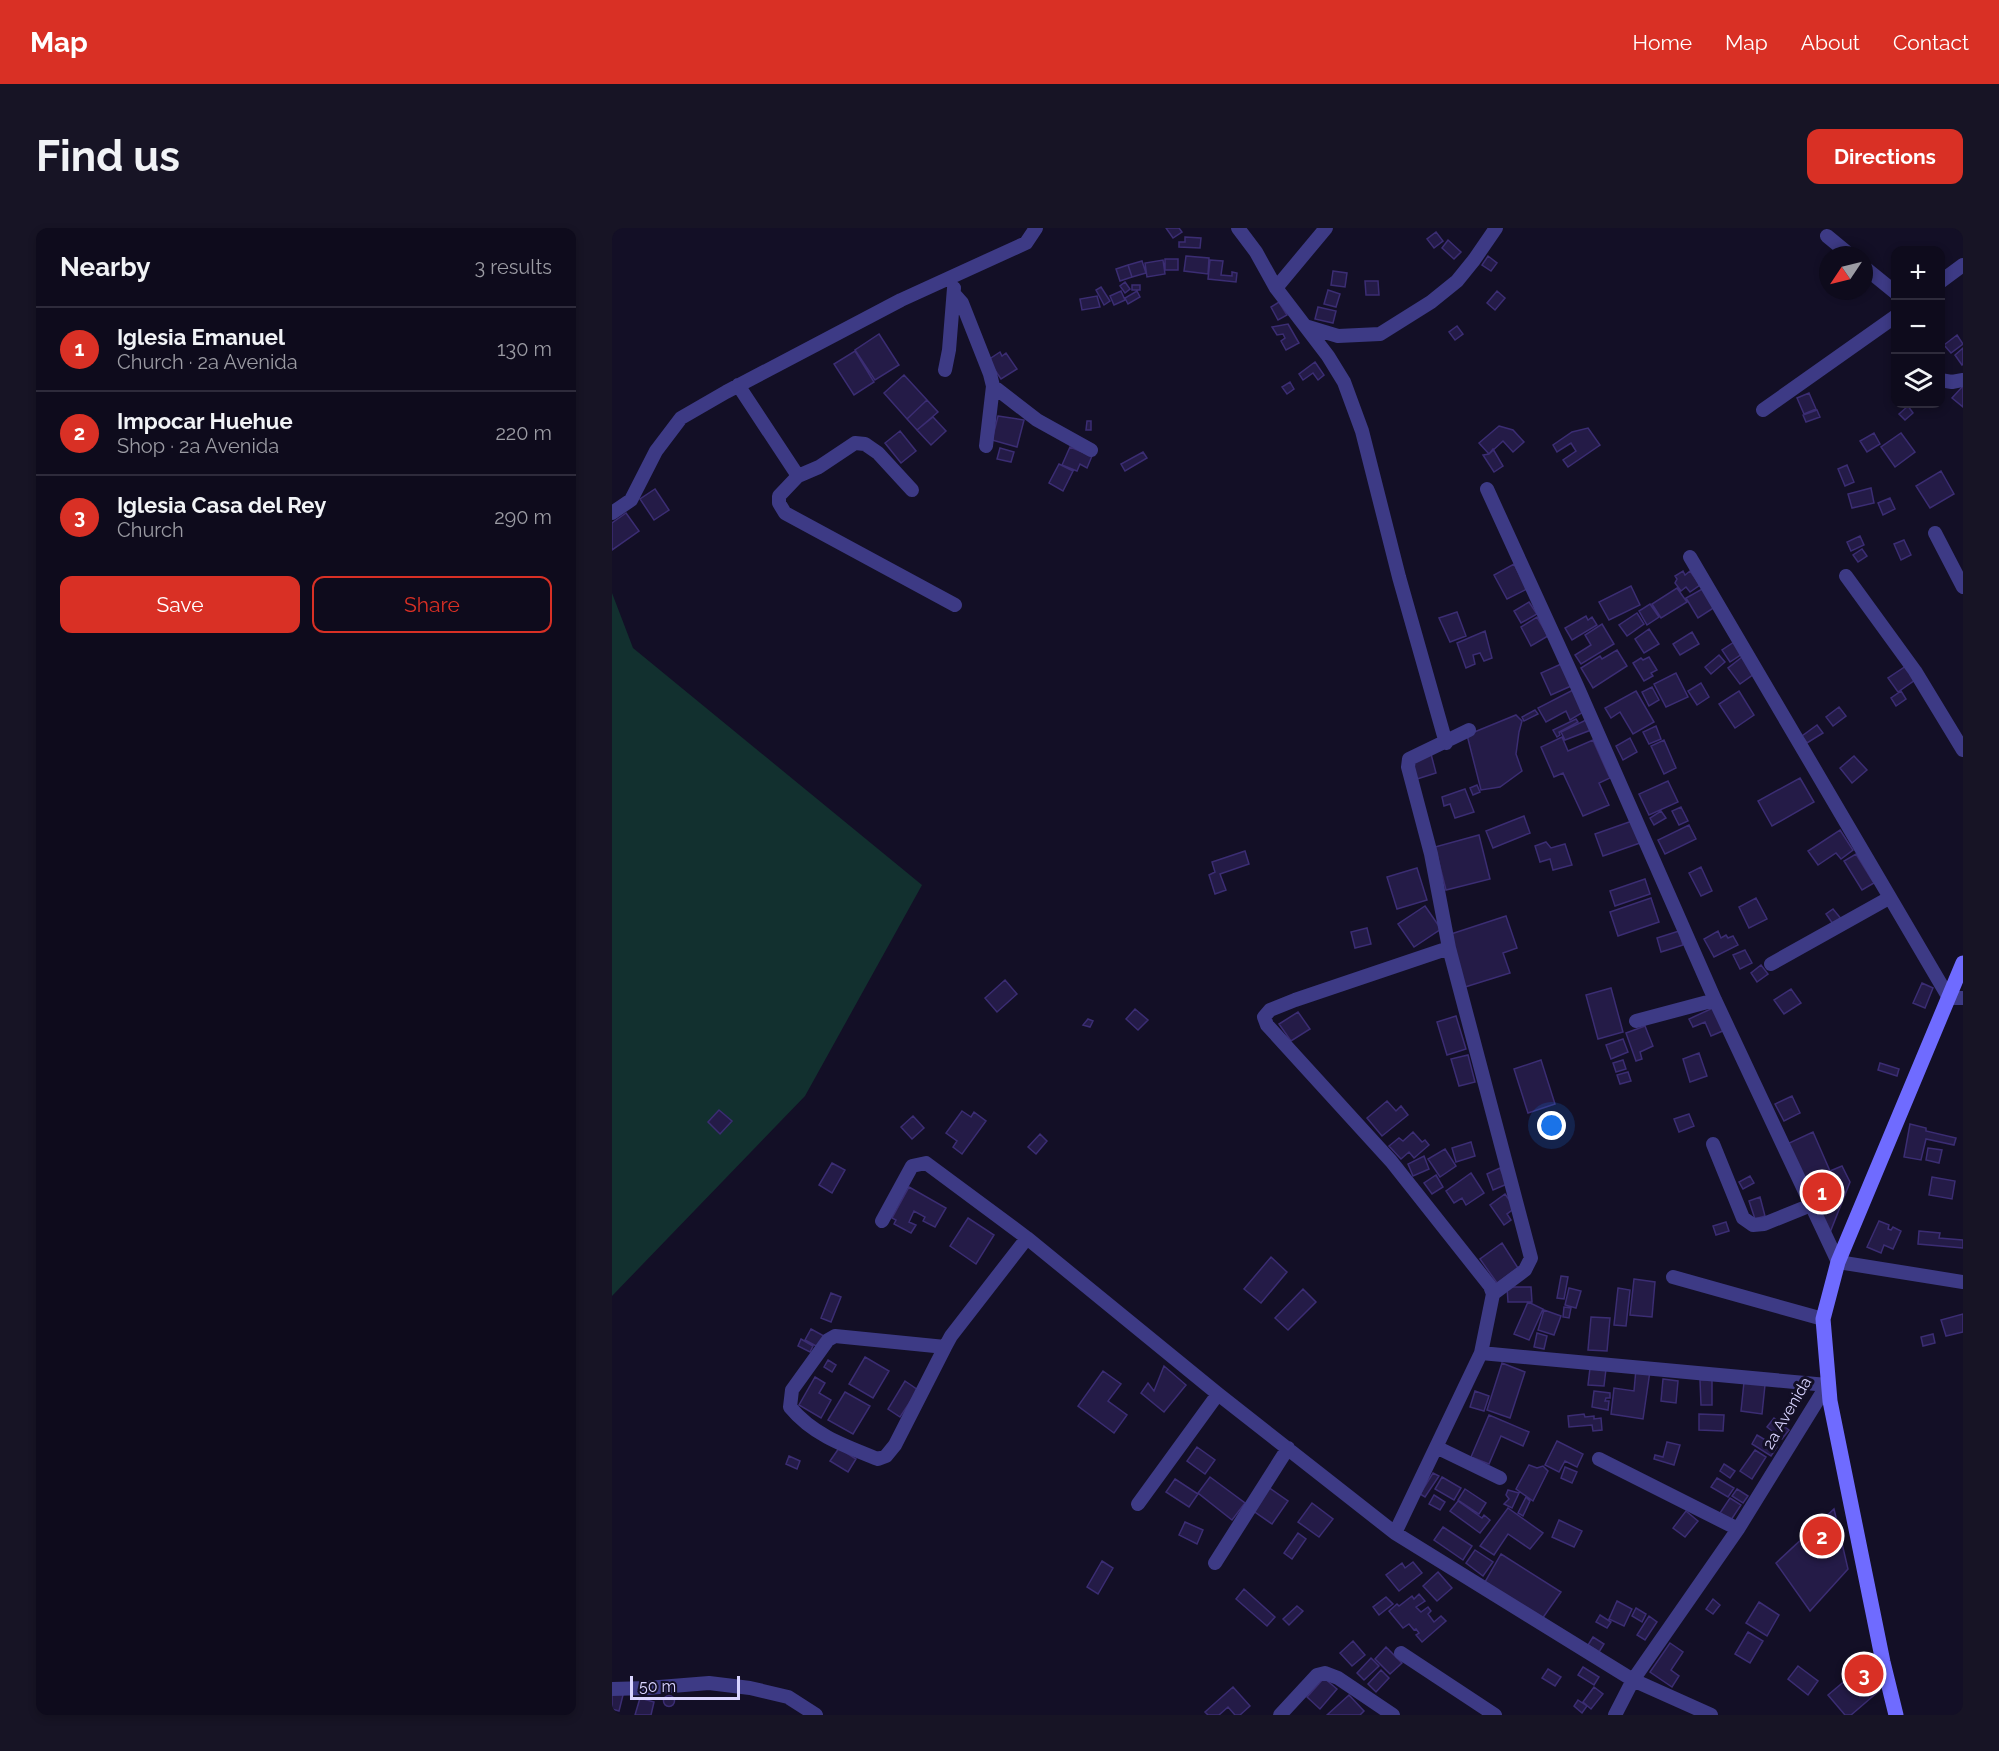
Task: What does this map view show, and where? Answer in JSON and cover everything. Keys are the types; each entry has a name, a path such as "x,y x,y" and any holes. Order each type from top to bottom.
{"street":[{"path":"612,513 631,500 656,451 681,418 738,385 901,300 1026,243 1036,228"},
{"path":"1238,228 1256,252 1276,288 1328,356 1344,382 1362,431 1399,577 1446,743"},
{"path":"1276,288 1326,228"},
{"path":"1305,326 1338,336 1380,334 1431,302 1457,281 1497,228"},
{"path":"1827,236 1839,246"},
{"path":"1945,279 1963,266"},
{"path":"1873,274 1891,289"},
{"path":"945,370 954,294 953,277"},
{"path":"954,294 962,303 993,386 986,446"},
{"path":"1763,410 1891,320"},
{"path":"1945,381 1963,380"},
{"path":"738,385 798,476"},
{"path":"993,386 1037,420 1091,450"},
{"path":"912,490 878,453 865,444 855,443 819,467 798,476 779,496 779,503 786,513 955,605"},
{"path":"1487,489 1577,686 1715,1000 1838,1262 1963,1282"},
{"path":"1935,533 1963,587"},
{"path":"1690,557 1889,898 1956,998"},
{"path":"1846,576 1916,671 1963,750"},
{"path":"1469,730 1409,759 1407,767 1431,854 1449,948 1531,1258 1525,1270 1493,1294"},
{"path":"1771,964 1889,898"},
{"path":"1395,1533 1481,1353 1493,1294 1490,1286 1391,1161 1267,1025 1264,1017 1270,1010 1295,1000 1449,948"},
{"name":"2a Avenida","path":"1614,1715 1633,1680 1738,1529 1827,1385 1823,1319 1838,1262 1956,998 1963,963"},
{"path":"1636,1021 1715,1000"},
{"path":"1713,1144 1743,1218 1753,1225 1764,1224 1811,1205"},
{"path":"882,1221 912,1166 926,1163 1027,1238 1218,1394 1395,1533 1633,1680 1711,1715"},
{"path":"945,1347 835,1336 828,1340 792,1390 790,1407 801,1421 830,1439 878,1459 886,1456 895,1445 951,1336 1027,1238"},
{"path":"1673,1276 1823,1319"},
{"path":"1481,1353 1827,1385 1867,1587 1896,1715"},
{"path":"1138,1504 1218,1394"},
{"path":"1436,1447 1500,1478"},
{"path":"1215,1563 1288,1448"},
{"path":"1599,1459 1738,1529"},
{"path":"1401,1653 1496,1715"},
{"path":"1280,1715 1317,1676 1325,1673 1338,1678 1393,1715"},
{"path":"612,1689 709,1683 750,1688 788,1697 816,1715"}],"green space":[{"path":"612,593 633,648 922,885 805,1096 612,1296"}],"building":[{"path":"1166,228 1179,228 1182,232 1173,238"},
{"path":"1436,232 1443,241 1434,248 1427,239"},
{"path":"1185,237 1201,238 1200,248 1179,247 1179,242 1185,242"},
{"path":"1448,240 1461,252 1454,259 1442,248"},
{"path":"1186,256 1209,258 1208,274 1184,271"},
{"path":"1488,256 1497,263 1491,271 1482,265"},
{"path":"1165,259 1178,259 1178,270 1165,270"},
{"path":"1163,260 1165,274 1147,277 1145,263"},
{"path":"1210,260 1223,261 1221,275 1232,276 1232,272 1237,273 1236,282 1208,279"},
{"path":"1142,261 1146,273 1132,277 1128,265"},
{"path":"1128,265 1132,277 1120,281 1116,269"},
{"path":"1333,271 1347,273 1345,287 1331,285"},
{"path":"1365,281 1378,281 1379,295 1366,295"},
{"path":"1125,282 1130,289 1125,293 1120,286"},
{"path":"1132,285 1140,285 1140,290 1132,290"},
{"path":"1101,287 1110,301 1104,305 1096,290"},
{"path":"1328,290 1340,294 1336,307 1324,304"},
{"path":"1121,291 1125,300 1114,305 1110,296"},
{"path":"1137,291 1140,297 1128,304 1125,298"},
{"path":"1497,291 1505,298 1495,310 1487,303"},
{"path":"1097,296 1100,307 1082,310 1080,299"},
{"path":"1279,302 1287,315 1278,320 1271,307"},
{"path":"1318,307 1336,311 1333,323 1315,319"},
{"path":"1288,324 1299,343 1286,350 1281,341 1285,338 1283,334 1277,335 1272,327"},
{"path":"1457,326 1463,334 1455,340 1449,332"},
{"path":"879,334 899,365 875,380 855,350"},
{"path":"1957,335 1963,344 1951,353 1945,344"},
{"path":"1963,348 1963,364 1962,365 1955,355"},
{"path":"855,351 874,382 854,395 834,364"},
{"path":"1000,352 1002,356 1006,353 1017,369 1001,379 988,360"},
{"path":"1315,362 1324,375 1318,380 1313,373 1303,380 1299,374"},
{"path":"904,375 927,400 907,419 884,393"},
{"path":"1290,382 1294,389 1287,394 1282,387"},
{"path":"1963,386 1963,407 1952,398"},
{"path":"1809,393 1816,409 1804,414 1797,398"},
{"path":"927,400 938,412 917,430 907,419"},
{"path":"1906,408 1909,408 1913,413 1905,420 1899,414"},
{"path":"1817,410 1820,417 1806,422 1803,415"},
{"path":"998,416 1024,420 1017,447 992,440"},
{"path":"933,417 946,431 931,445 917,430"},
{"path":"1087,421 1091,421 1091,430 1086,430"},
{"path":"1499,426 1513,430 1524,442 1513,452 1503,441 1489,454 1479,443"},
{"path":"1588,428 1600,445 1568,467 1563,460 1576,451 1571,443 1557,452 1553,445 1572,432"},
{"path":"900,431 916,451 901,463 885,443"},
{"path":"1874,433 1880,444 1867,452 1860,441"},
{"path":"1901,433 1915,452 1895,467 1881,447"},
{"path":"1070,447 1092,456 1087,468 1080,464 1077,471 1062,465"},
{"path":"1000,448 1014,452 1011,462 997,459"},
{"path":"1493,449 1503,466 1494,472 1483,455 1489,454"},
{"path":"1143,452 1147,458 1125,471 1121,464"},
{"path":"1059,464 1073,471 1063,491 1049,483"},
{"path":"1847,465 1854,482 1845,486 1838,469"},
{"path":"1941,471 1954,494 1930,508 1916,486"},
{"path":"1871,488 1874,503 1852,508 1848,494"},
{"path":"655,489 669,510 654,520 640,499"},
{"path":"1890,498 1895,509 1883,515 1878,503"},
{"path":"626,513 639,531 612,550 612,523"},
{"path":"1860,536 1864,545 1851,551 1847,542"},
{"path":"1904,540 1911,555 1901,560 1894,544"},
{"path":"1862,549 1867,556 1858,562 1853,555"},
{"path":"1514,564 1527,589 1507,599 1494,575"},
{"path":"1683,571 1685,575 1690,571 1700,585 1690,592 1686,587 1681,591 1675,583 1677,579 1675,576"},
{"path":"1631,586 1640,605 1609,620 1599,602"},
{"path":"1677,588 1687,602 1661,618 1652,604"},
{"path":"1704,588 1715,607 1698,618 1686,598"},
{"path":"1529,602 1537,614 1521,623 1514,611"},
{"path":"1650,604 1659,617 1647,625 1639,611"},
{"path":"1457,612 1466,636 1450,642 1439,618"},
{"path":"1637,613 1644,624 1627,636 1619,625"},
{"path":"1586,616 1588,620 1592,617 1597,625 1572,640 1565,628"},
{"path":"1537,617 1548,636 1531,646 1521,627"},
{"path":"1602,624 1614,644 1581,664 1575,655 1591,645 1585,635"},
{"path":"1649,629 1659,644 1644,653 1635,639"},
{"path":"1485,631 1492,658 1484,661 1480,653 1473,655 1475,664 1466,668 1457,643"},
{"path":"1692,632 1699,644 1680,655 1673,644"},
{"path":"1734,642 1742,654 1730,662 1722,650"},
{"path":"1617,650 1627,666 1593,688 1581,668 1600,656 1602,659"},
{"path":"1719,655 1725,662 1711,674 1705,667"},
{"path":"1649,657 1657,670 1651,673 1653,676 1644,681 1633,663 1641,658 1643,660"},
{"path":"1742,657 1754,674 1740,684 1728,668"},
{"path":"1561,664 1571,686 1551,695 1541,673"},
{"path":"1906,666 1915,680 1898,692 1888,678"},
{"path":"1676,673 1688,697 1666,707 1654,684"},
{"path":"1701,683 1709,697 1697,705 1688,691"},
{"path":"1652,687 1659,700 1649,706 1642,692"},
{"path":"1573,690 1585,711 1570,720 1566,711 1546,722 1538,708"},
{"path":"1636,691 1654,722 1633,734 1620,712 1611,718 1605,708"},
{"path":"1739,691 1754,715 1735,728 1719,704"},
{"path":"1901,691 1906,699 1896,706 1891,698"},
{"path":"1839,707 1846,716 1833,726 1826,717"},
{"path":"1535,710 1538,714 1524,721 1522,717"},
{"path":"1516,715 1522,721 1516,754 1522,771 1500,787 1481,790 1467,735"},
{"path":"1576,719 1578,722 1559,732 1560,735 1557,737 1553,730"},
{"path":"1586,720 1591,730 1565,740 1561,732"},
{"path":"1817,725 1823,733 1807,743 1802,736"},
{"path":"1656,726 1661,739 1649,744 1643,732"},
{"path":"1562,737 1568,751 1593,740 1610,778 1599,783 1609,805 1583,816 1563,773 1554,777 1541,747"},
{"path":"1630,738 1637,752 1623,760 1616,746"},
{"path":"1664,740 1676,768 1664,774 1651,746"},
{"path":"1431,754 1436,773 1417,779 1411,760"},
{"path":"1854,756 1867,770 1852,783 1840,768"},
{"path":"1800,778 1814,802 1772,826 1758,801"},
{"path":"1668,781 1678,802 1649,815 1639,794"},
{"path":"1477,785 1480,792 1473,795 1470,788"},
{"path":"1465,789 1474,812 1455,818 1450,804 1444,806 1442,797"},
{"path":"1681,807 1688,821 1679,825 1672,811"},
{"path":"1661,811 1666,818 1654,825 1650,818"},
{"path":"1524,816 1530,833 1493,848 1486,831"},
{"path":"1632,821 1640,843 1603,856 1595,834"},
{"path":"1689,825 1696,839 1665,854 1658,840"},
{"path":"1840,830 1853,850 1841,859 1836,853 1818,865 1808,851"},
{"path":"1479,835 1490,879 1446,890 1435,847"},
{"path":"1546,842 1551,848 1565,844 1572,865 1553,870 1550,859 1540,862 1535,846"},
{"path":"1245,851 1249,864 1220,874 1226,890 1215,894 1209,875 1215,872 1212,862"},
{"path":"1856,854 1874,883 1862,890 1844,861"},
{"path":"1701,867 1712,891 1701,896 1689,873"},
{"path":"1417,868 1427,900 1397,909 1387,877"},
{"path":"1645,879 1650,894 1615,906 1610,891"},
{"path":"1651,898 1659,922 1618,936 1610,912"},
{"path":"1756,898 1767,919 1749,928 1739,907"},
{"path":"1425,906 1441,929 1414,947 1398,924"},
{"path":"1833,909 1843,921 1835,927 1826,914"},
{"path":"1506,916 1517,948 1503,953 1510,973 1465,987 1448,935"},
{"path":"1367,928 1371,944 1355,948 1351,932"},
{"path":"1679,931 1683,945 1661,952 1657,938"},
{"path":"1718,931 1721,938 1726,935 1728,938 1733,936 1738,945 1714,957 1704,939"},
{"path":"1745,950 1752,963 1740,969 1733,955"},
{"path":"1761,965 1768,974 1757,982 1751,973"},
{"path":"1005,980 1017,994 997,1012 985,998"},
{"path":"1922,983 1933,988 1925,1008 1913,1003"},
{"path":"1611,988 1623,1032 1598,1039 1586,995"},
{"path":"1791,989 1801,1003 1784,1014 1774,1000"},
{"path":"1715,1007 1725,1030 1711,1036 1705,1022 1693,1027 1689,1019"},
{"path":"1135,1009 1148,1020 1138,1030 1126,1019"},
{"path":"1298,1012 1310,1029 1291,1041 1279,1024"},
{"path":"1456,1016 1466,1049 1447,1055 1437,1022"},
{"path":"1088,1019 1093,1021 1090,1027 1083,1025"},
{"path":"1645,1026 1653,1046 1640,1052 1642,1059 1636,1061 1626,1033"},
{"path":"1623,1039 1628,1052 1611,1059 1606,1045"},
{"path":"1699,1053 1707,1076 1690,1082 1683,1059"},
{"path":"1468,1055 1475,1082 1459,1086 1451,1059"},
{"path":"1541,1060 1555,1104 1528,1113 1514,1069"},
{"path":"1623,1060 1626,1069 1616,1072 1613,1063"},
{"path":"1880,1063 1899,1069 1897,1076 1878,1070"},
{"path":"1628,1072 1631,1081 1620,1084 1617,1075"},
{"path":"1792,1096 1800,1113 1784,1121 1775,1104"},
{"path":"1387,1101 1396,1111 1401,1106 1408,1115 1382,1136 1367,1118"},
{"path":"719,1110 732,1121 720,1134 708,1122"},
{"path":"962,1111 971,1117 974,1112 986,1121 962,1154 953,1147 957,1141 946,1133"},
{"path":"1689,1114 1694,1126 1679,1132 1674,1119"},
{"path":"913,1116 924,1128 912,1139 901,1127"},
{"path":"1910,1124 1926,1128 1926,1131 1956,1138 1954,1145 1926,1139 1921,1160 1904,1157"},
{"path":"1413,1132 1422,1142 1425,1140 1429,1145 1414,1158 1409,1152 1401,1159 1389,1146 1399,1138 1403,1141"},
{"path":"1813,1132 1830,1171 1842,1166 1850,1182 1829,1235 1787,1144"},
{"path":"1040,1134 1047,1141 1036,1154 1028,1147"},
{"path":"1471,1142 1475,1156 1456,1162 1452,1148"},
{"path":"1928,1148 1942,1150 1939,1163 1926,1160"},
{"path":"1445,1149 1456,1166 1440,1177 1428,1159"},
{"path":"1424,1156 1429,1169 1413,1176 1408,1164"},
{"path":"832,1163 845,1170 832,1193 819,1185"},
{"path":"1500,1168 1507,1184 1493,1190 1487,1174"},
{"path":"1471,1173 1484,1193 1466,1205 1462,1198 1454,1203 1446,1191"},
{"path":"1436,1175 1443,1187 1432,1194 1424,1183"},
{"path":"1750,1176 1754,1183 1743,1189 1739,1182"},
{"path":"1932,1177 1955,1181 1952,1199 1929,1195"},
{"path":"909,1187 946,1208 935,1227 923,1221 925,1217 914,1211 909,1222 916,1225 911,1233 894,1224 896,1220 892,1218"},
{"path":"1505,1194 1515,1208 1507,1214 1511,1220 1504,1225 1490,1205"},
{"path":"1760,1197 1765,1216 1755,1219 1749,1201"},
{"path":"968,1218 994,1235 976,1264 950,1246"},
{"path":"1879,1221 1889,1225 1888,1229 1891,1230 1893,1227 1901,1231 1893,1249 1884,1245 1881,1253 1867,1247"},
{"path":"1726,1222 1729,1231 1716,1235 1713,1226"},
{"path":"1919,1231 1940,1233 1939,1238 1963,1240 1963,1248 1918,1244"},
{"path":"1502,1243 1518,1268 1497,1283 1480,1259"},
{"path":"1271,1257 1287,1272 1261,1303 1244,1289"},
{"path":"1561,1276 1568,1277 1564,1299 1557,1298"},
{"path":"1634,1279 1655,1282 1652,1317 1630,1315"},
{"path":"1507,1287 1531,1287 1532,1302 1508,1302"},
{"path":"1569,1288 1581,1291 1576,1308 1565,1305"},
{"path":"1618,1288 1630,1290 1626,1326 1614,1325"},
{"path":"1303,1289 1316,1302 1288,1330 1275,1318"},
{"path":"831,1293 841,1297 831,1322 821,1318"},
{"path":"1528,1302 1543,1309 1529,1340 1514,1334"},
{"path":"1564,1307 1571,1308 1569,1318 1563,1317"},
{"path":"1544,1310 1561,1316 1554,1335 1538,1330"},
{"path":"1963,1314 1963,1332 1946,1336 1941,1320"},
{"path":"1591,1317 1610,1318 1607,1351 1588,1350"},
{"path":"811,1329 824,1336 818,1347 805,1340"},
{"path":"1537,1333 1547,1336 1544,1349 1534,1347"},
{"path":"1933,1334 1935,1343 1923,1346 1921,1337"},
{"path":"801,1339 813,1346 810,1352 798,1346"},
{"path":"865,1357 889,1371 873,1398 849,1384"},
{"path":"828,1360 836,1365 832,1372 824,1367"},
{"path":"1502,1363 1525,1372 1510,1418 1487,1410"},
{"path":"1164,1366 1186,1385 1164,1412 1141,1393 1148,1383 1154,1391"},
{"path":"1590,1368 1606,1369 1604,1386 1588,1385"},
{"path":"1636,1369 1650,1371 1643,1419 1611,1414 1614,1388 1634,1391"},
{"path":"1103,1371 1121,1384 1108,1401 1127,1415 1114,1433 1078,1406"},
{"path":"815,1377 825,1383 819,1393 831,1400 821,1418 799,1405"},
{"path":"1663,1379 1678,1381 1676,1403 1661,1401"},
{"path":"1700,1380 1712,1380 1712,1405 1701,1405"},
{"path":"905,1381 918,1390 900,1417 888,1409"},
{"path":"1744,1382 1765,1385 1762,1414 1741,1411"},
{"path":"1475,1391 1489,1396 1484,1411 1470,1407"},
{"path":"1594,1391 1610,1393 1610,1398 1606,1398 1605,1401 1609,1401 1608,1410 1592,1407"},
{"path":"845,1392 870,1406 853,1434 828,1420"},
{"path":"1584,1414 1585,1417 1601,1418 1602,1430 1593,1431 1592,1425 1569,1427 1568,1416"},
{"path":"1699,1414 1724,1415 1723,1431 1699,1430"},
{"path":"1489,1415 1529,1432 1523,1446 1501,1436 1489,1464 1471,1457"},
{"path":"1774,1418 1789,1430 1782,1439 1767,1427"},
{"path":"1757,1435 1777,1447 1771,1456 1752,1444"},
{"path":"1557,1441 1583,1454 1577,1467 1565,1461 1559,1472 1545,1465"},
{"path":"1667,1442 1680,1445 1674,1465 1654,1459 1655,1455 1663,1457"},
{"path":"1197,1447 1215,1460 1205,1474 1187,1461"},
{"path":"839,1448 856,1459 848,1472 830,1461"},
{"path":"1755,1450 1766,1457 1752,1479 1740,1471"},
{"path":"789,1456 800,1461 797,1469 786,1464"},
{"path":"1724,1464 1735,1471 1730,1478 1720,1471"},
{"path":"1529,1465 1537,1468 1543,1466 1548,1471 1533,1501 1516,1489"},
{"path":"1565,1467 1577,1472 1572,1483 1561,1478"},
{"path":"1433,1473 1439,1476 1425,1497 1420,1494"},
{"path":"1210,1477 1245,1503 1232,1520 1198,1493"},
{"path":"1442,1477 1461,1488 1454,1500 1435,1489"},
{"path":"1717,1478 1734,1488 1728,1497 1711,1487"},
{"path":"1175,1479 1198,1494 1189,1507 1166,1492"},
{"path":"1268,1487 1288,1501 1272,1524 1252,1510"},
{"path":"1465,1489 1486,1503 1479,1514 1458,1500"},
{"path":"1737,1489 1748,1496 1743,1503 1732,1496"},
{"path":"1508,1490 1519,1493 1512,1508 1504,1504 1509,1499 1506,1495"},
{"path":"1434,1495 1445,1502 1440,1510 1429,1504"},
{"path":"1526,1497 1530,1501 1523,1516 1518,1513"},
{"path":"1730,1498 1741,1505 1731,1520 1720,1513"},
{"path":"1458,1501 1482,1518 1484,1515 1490,1520 1480,1533 1450,1511"},
{"path":"1312,1503 1333,1519 1319,1537 1298,1522"},
{"path":"1508,1508 1543,1533 1530,1549 1508,1534 1494,1555 1480,1546"},
{"path":"1834,1509 1848,1569 1810,1611 1776,1563"},
{"path":"1686,1511 1698,1521 1685,1537 1673,1528"},
{"path":"1559,1520 1582,1531 1574,1547 1552,1537"},
{"path":"1185,1522 1203,1530 1197,1544 1179,1535"},
{"path":"1443,1527 1472,1546 1463,1560 1434,1540"},
{"path":"1298,1533 1306,1539 1292,1559 1284,1553"},
{"path":"1475,1550 1493,1562 1483,1576 1466,1563"},
{"path":"1501,1554 1561,1592 1542,1619 1485,1582"},
{"path":"1102,1561 1113,1568 1098,1594 1087,1587"},
{"path":"1413,1562 1422,1573 1399,1591 1386,1575 1402,1563 1405,1568"},
{"path":"1438,1572 1452,1588 1437,1601 1423,1586"},
{"path":"1244,1589 1275,1617 1267,1626 1236,1599"},
{"path":"1419,1594 1425,1601 1416,1607 1421,1612 1428,1607 1431,1611 1428,1614 1434,1622 1441,1616 1446,1621 1422,1642 1416,1635 1419,1633 1416,1629 1414,1630 1409,1624 1403,1628 1389,1611 1397,1604 1399,1606 1412,1596 1414,1599"},
{"path":"1386,1597 1393,1604 1379,1615 1373,1607"},
{"path":"1713,1599 1720,1605 1713,1614 1706,1609"},
{"path":"1617,1601 1632,1609 1624,1626 1609,1619"},
{"path":"1759,1602 1779,1615 1767,1636 1746,1623"},
{"path":"1297,1606 1303,1611 1289,1625 1283,1619"},
{"path":"1636,1608 1646,1614 1642,1622 1632,1616"},
{"path":"1600,1615 1611,1622 1607,1628 1596,1622"},
{"path":"1649,1616 1657,1622 1645,1640 1637,1635"},
{"path":"1748,1632 1763,1641 1750,1663 1735,1654"},
{"path":"1593,1637 1604,1644 1599,1652 1588,1645"},
{"path":"1353,1641 1365,1655 1352,1666 1340,1653"},
{"path":"1670,1643 1683,1652 1671,1670 1679,1676 1672,1687 1650,1672"},
{"path":"1386,1647 1402,1663 1390,1674 1375,1659"},
{"path":"1371,1658 1379,1666 1364,1680 1357,1673"},
{"path":"1872,1658 1879,1691 1851,1715 1845,1715 1828,1695"},
{"path":"1798,1666 1818,1681 1808,1695 1788,1679"},
{"path":"1583,1667 1599,1677 1594,1685 1578,1675"},
{"path":"1548,1669 1561,1677 1555,1686 1542,1678"},
{"path":"1381,1670 1389,1678 1376,1692 1368,1684"},
{"path":"1324,1678 1337,1689 1320,1709 1307,1697"},
{"path":"1233,1687 1250,1706 1240,1715 1235,1715 1228,1707 1219,1715 1208,1715 1205,1712"},
{"path":"1594,1687 1603,1694 1591,1709 1583,1702"},
{"path":"612,1692 623,1695 619,1711 612,1709"},
{"path":"669,1695 675,1701 669,1707 663,1701"},
{"path":"1349,1695 1364,1711 1360,1715 1327,1715"},
{"path":"640,1698 654,1702 651,1715 635,1715"},
{"path":"1578,1700 1587,1706 1582,1713 1574,1706"}],"place":[{"name":"Iglesia Emanuel","path":"1822,1192"},
{"name":"Impocar Huehue","path":"1822,1536"},
{"name":"Iglesia Casa del Rey","path":"1864,1674"}]}
